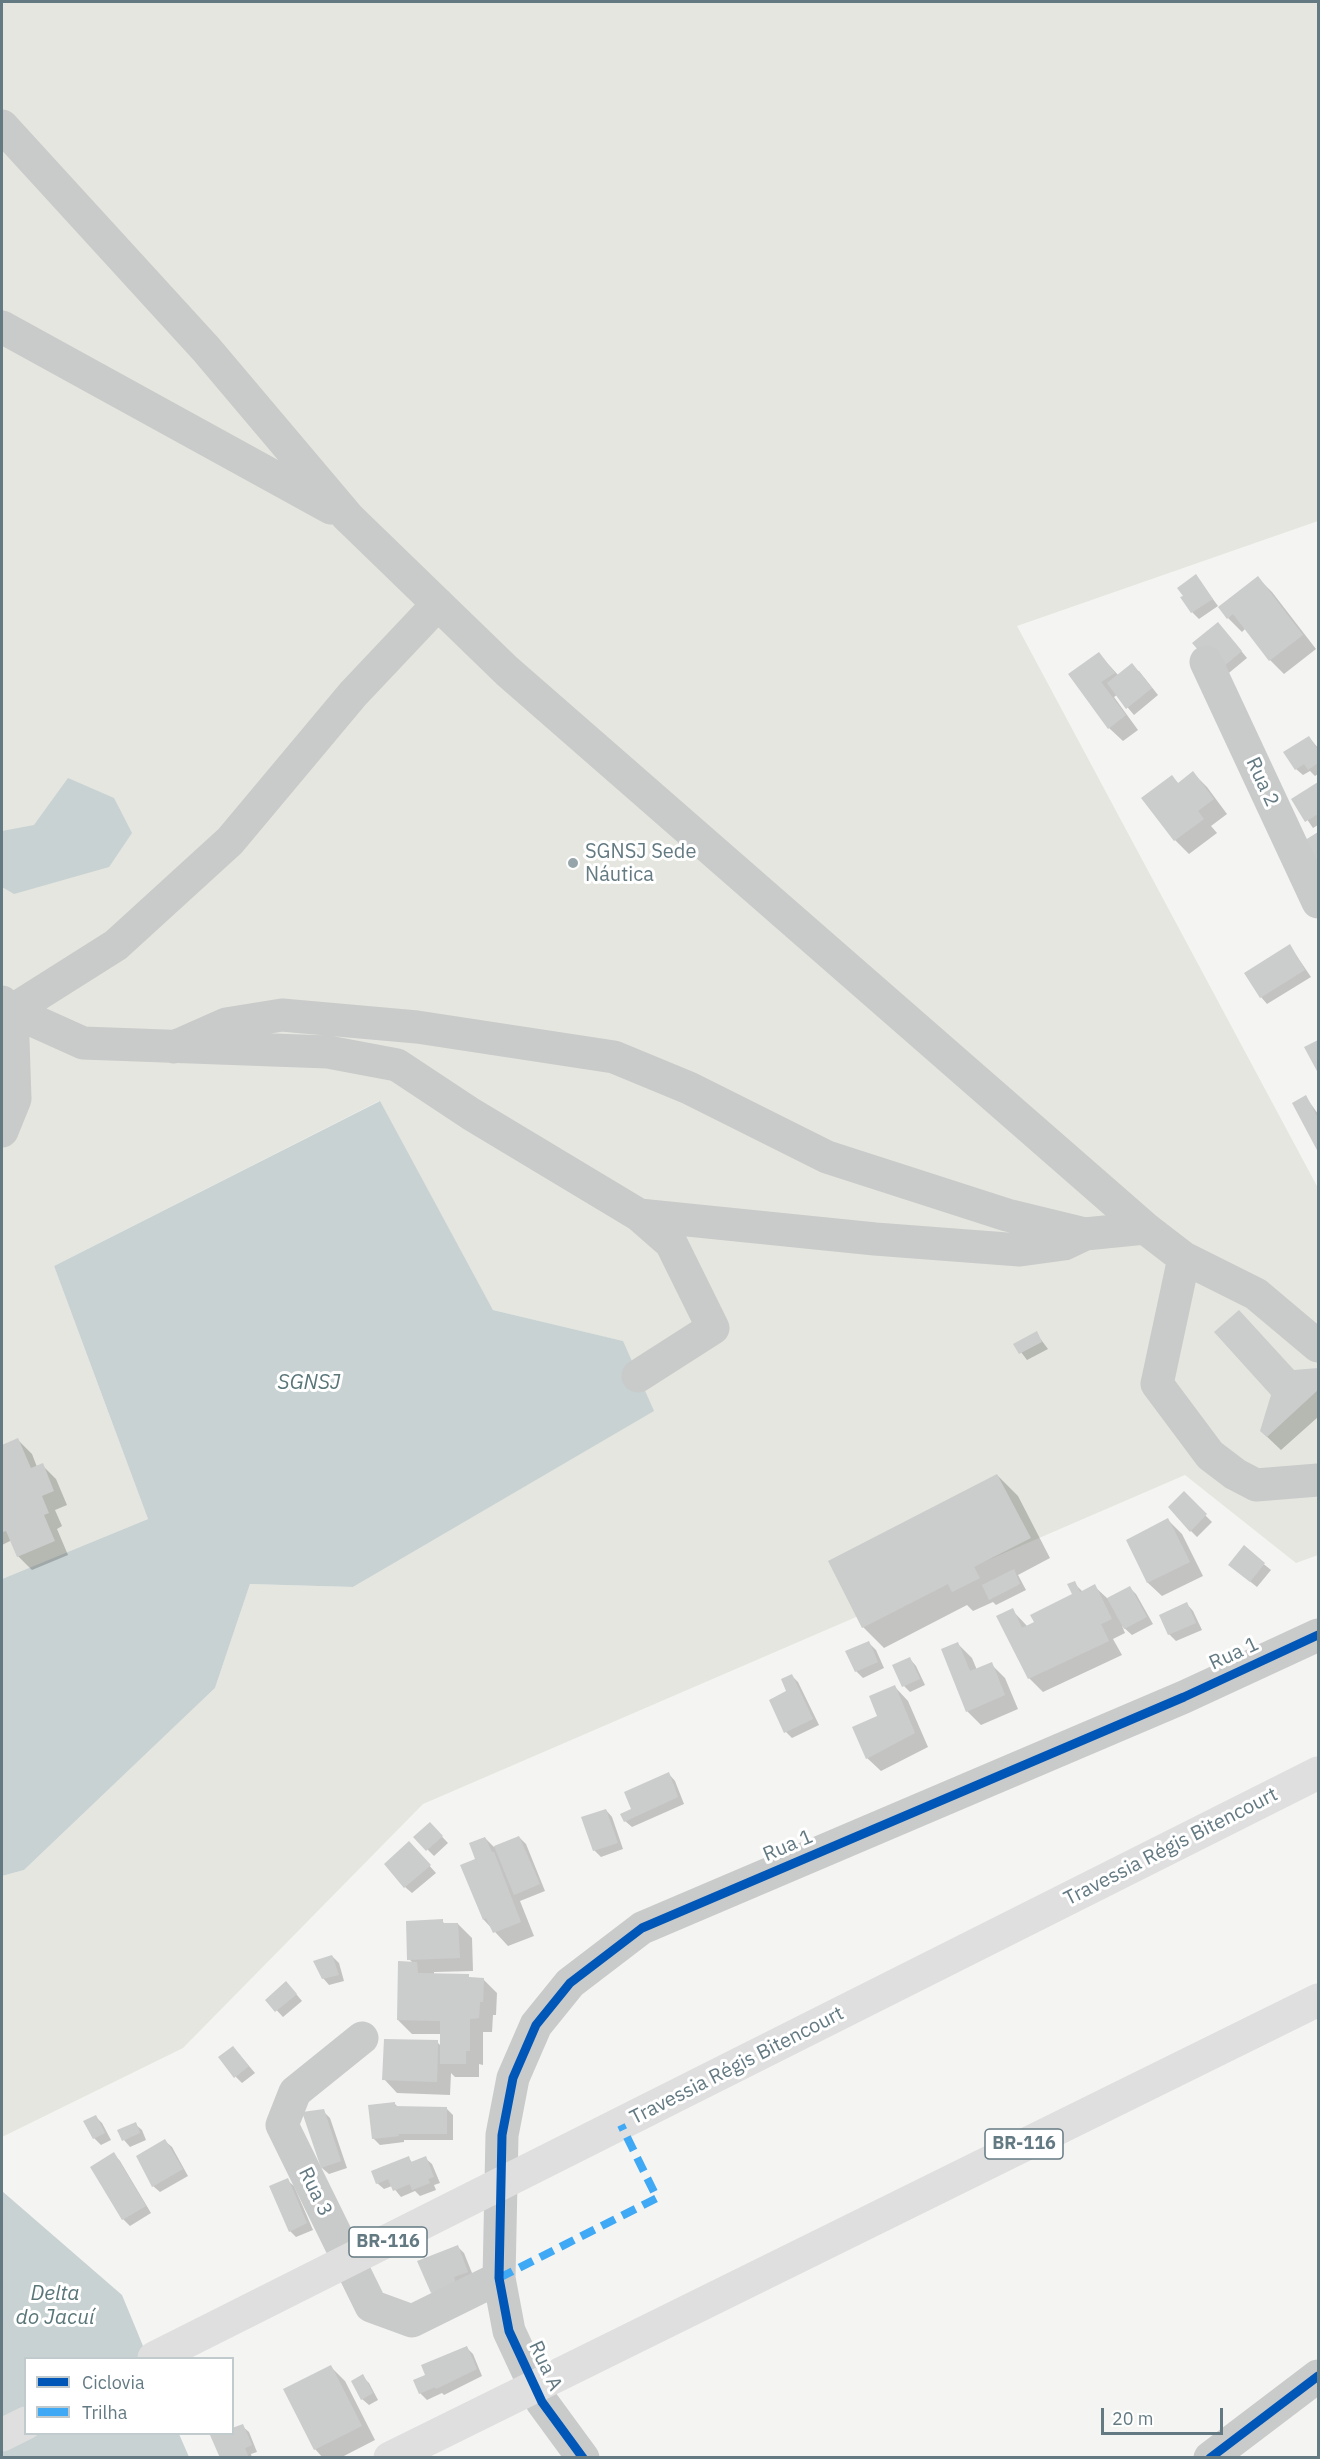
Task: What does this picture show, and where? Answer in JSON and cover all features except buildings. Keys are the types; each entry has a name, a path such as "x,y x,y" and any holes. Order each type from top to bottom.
{"highway":[{"name":"Travessia Régis Bitencourt","path":"156,2357 1318,1773"},
{"name":"BR-116","path":"390,2457 1318,2000"},
{"path":"2,2435 24,2424"}],"street":[{"path":"2,126 206,349 348,518 507,671 1145,1228 1184,1258 1256,1294 1318,1346"},
{"path":"2,327 348,518"},
{"path":"5,1010 116,945 230,841 353,694 438,604"},
{"name":"Rua 2","path":"1206,662 1318,902"},
{"path":"5,1010 83,1043 328,1052 396,1065 471,1114 639,1215 671,1244 713,1328 638,1376"},
{"path":"2,1131 15,1099 5,1010"},
{"path":"174,1047 226,1024 282,1015 417,1027 614,1057 689,1088 827,1157 1007,1215 1085,1234 1145,1228"},
{"path":"639,1215 875,1239 1020,1250 1064,1244 1085,1234"},
{"path":"1184,1258 1157,1384 1210,1455 1235,1474 1257,1485 1318,1480"},
{"name":"Rua 1","path":"499,2278 502,2135 513,2078 537,2025 570,1983 642,1928 1185,1697 1318,1635"},
{"name":"Rua 3","path":"362,2038 295,2092 282,2125 371,2306 412,2321 499,2278"},
{"name":"Rua A","path":"499,2278 509,2331 542,2402 583,2457"},
{"path":"1210,2457 1318,2376"}],"shaded area":[{"name":"SGNSJ Sede Náutica","path":"2,2 1318,2 1318,521 1017,626 1318,1188 1318,1555 1296,1563 1185,1475 423,1804 183,2048 2,2137 2,1876 24,1870 215,1688 250,1584 353,1587 653,1411 622,1341 493,1310 379,1101 54,1266 148,1519 2,1579"}],"water":[{"path":"68,778 114,798 132,833 109,867 14,894 2,887 2,831 34,825"},
{"name":"SGNSJ","path":"380,1101 493,1310 623,1341 654,1411 353,1587 250,1584 215,1688 24,1870 2,1876 2,1579 148,1519 54,1266"},
{"name":"Delta do Jacuí","path":"2,2191 122,2295 148,2357 24,2357 24,2435 179,2435 189,2457 2,2457"}],"marked path":[{"path":"499,2278 657,2198 621,2125"}],"cycle path":[{"path":"583,2458 542,2402 509,2331 499,2278 502,2135 513,2078 536,2025 570,1983 642,1928 1184,1697 1318,1635"},
{"path":"1210,2458 1318,2376"}],"place":[{"name":"SGNSJ Sede Náutica","path":"573,863"}]}
